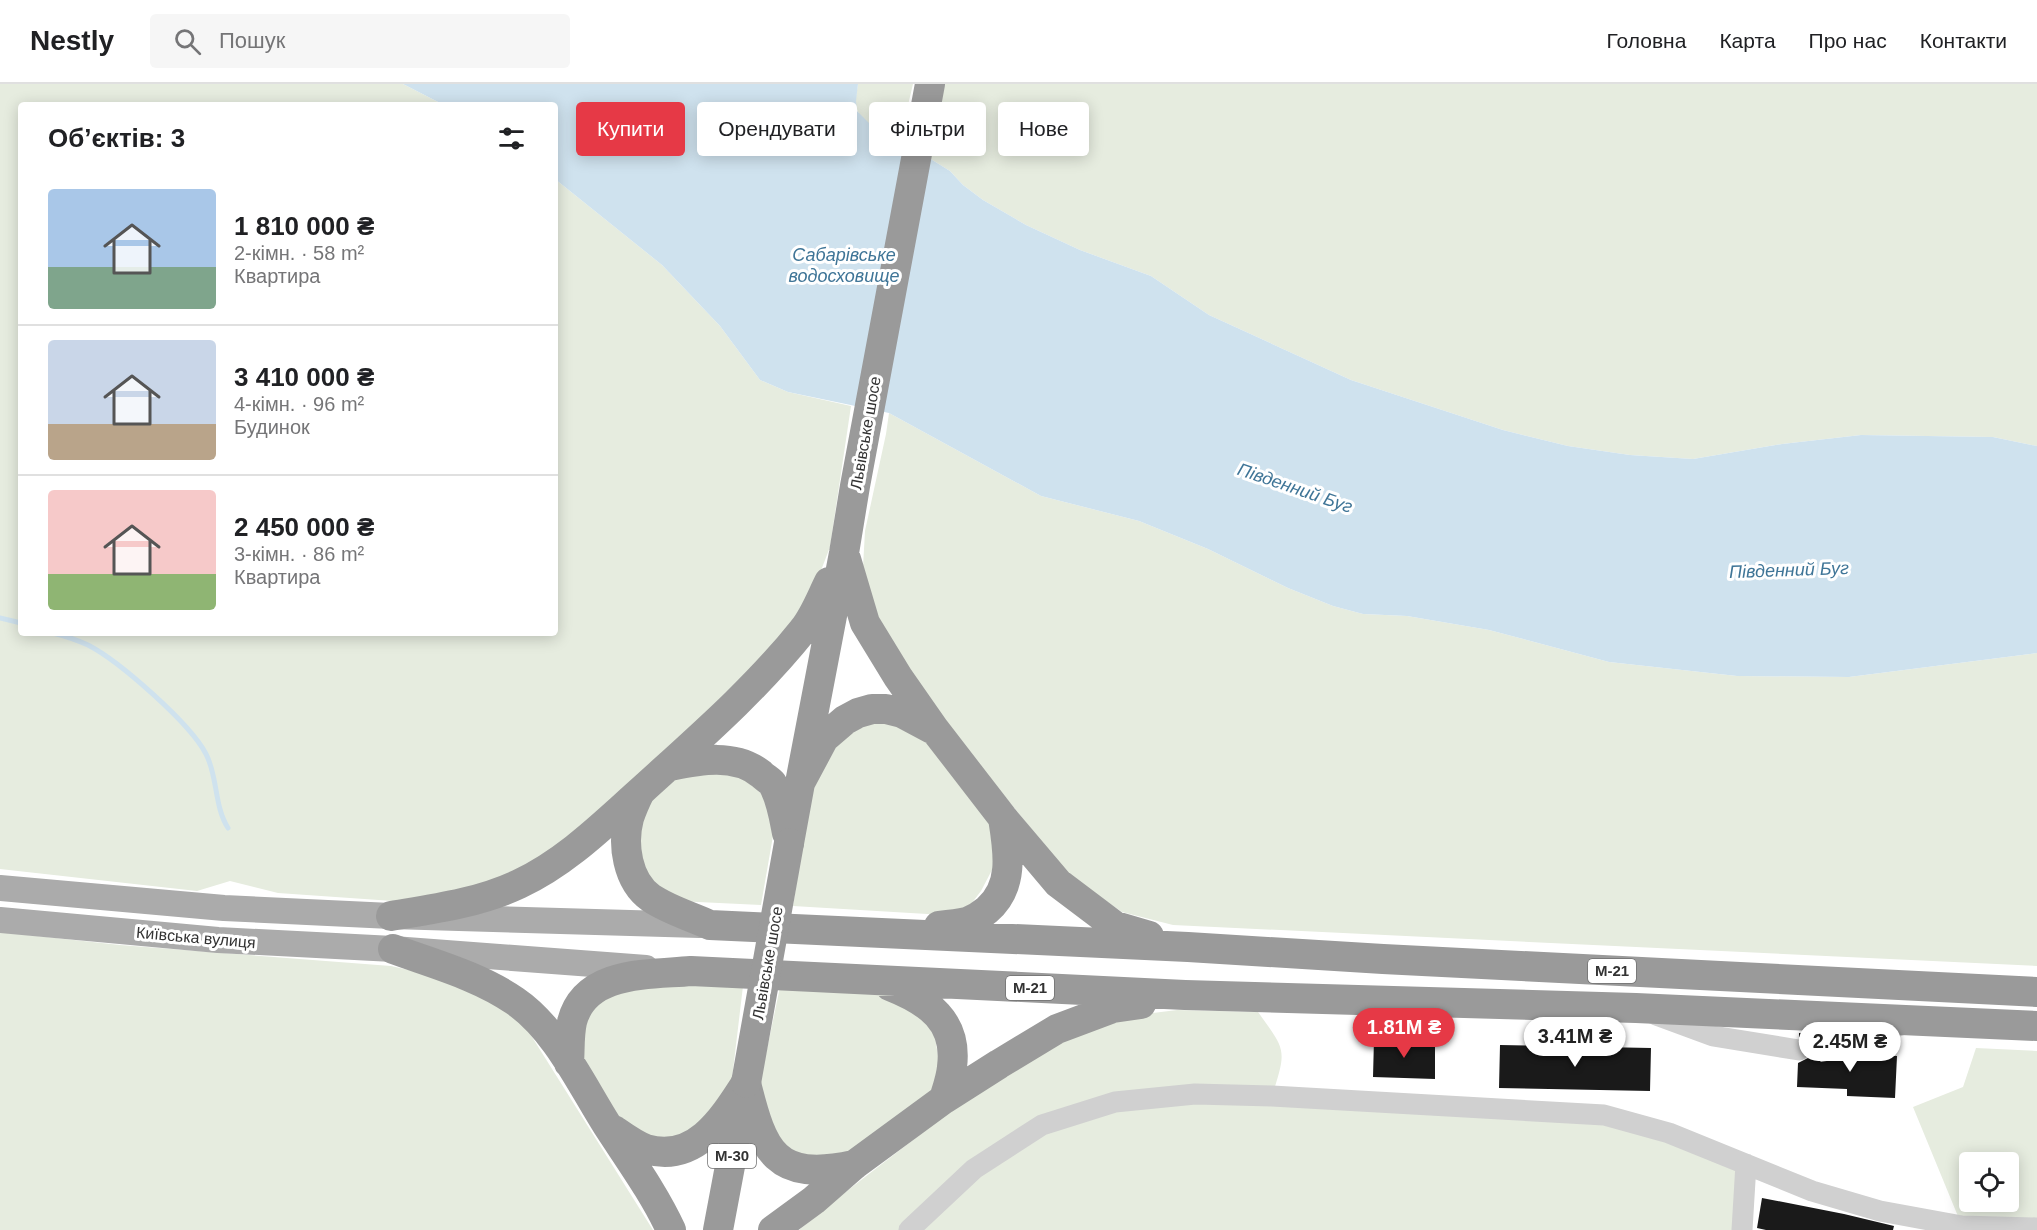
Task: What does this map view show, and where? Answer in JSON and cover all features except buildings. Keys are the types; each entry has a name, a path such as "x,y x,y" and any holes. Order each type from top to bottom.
{"highway":[{"name":"Львівське шосе","path":"800,783 930,84"},
{"name":"М-21","path":"844,553 865,623 898,677 935,730 1003,818 1058,883 1115,926 1188,947 2037,992"},
{"path":"391,916 489,896 518,885 544,871 580,845 670,766 741,698 805,629 844,553"},
{"path":"800,783 824,738 845,720 858,713 872,709 894,711 935,730"},
{"path":"670,766 703,760 730,760 754,769 772,783 780,803 789,843"},
{"name":"М-21","path":"789,843 800,783"},
{"path":"640,792 629,818 626,840 632,873 649,896 710,925 1188,947"},
{"path":"890,933 967,922 979,917 992,905 1001,892 1008,863 1003,818"},
{"name":"Львівське шосе","path":"746,1083 789,843"},
{"path":"393,949 476,980 517,1002 553,1039 569,1063"},
{"name":"М-21","path":"746,1083 722,1121 703,1138 677,1150 647,1149 607,1125 569,1063 573,1019 578,1008 592,991 604,983 616,979 691,971 1185,996 1636,1008 2037,1026"},
{"path":"876,981 918,998 944,1023 950,1035 952,1054 952,1068 944,1099"},
{"path":"774,1230 814,1200 854,1165 944,1099 1057,1029 1113,1008 1185,996"},
{"path":"746,1083 756,1125 769,1147 782,1161 796,1167 816,1170 834,1170 854,1165"},
{"name":"М-30","path":"718,1230 746,1083"},
{"path":"607,1125 639,1172 671,1230"}],"main road":[{"name":"Київська вулиця","path":"0,888 224,908 391,916 710,925"},
{"name":"Київська вулиця","path":"0,920 218,940 393,949 691,971"}],"lane":[{"path":"1636,1008 1713,1036 1798,1050"},
{"path":"1824,1050 1917,1020"},
{"path":"909,1230 974,1169 1042,1125 1115,1102 1195,1094 1284,1096 1604,1115 1669,1132 1846,1202 1901,1216 1975,1227 2037,1228"},
{"path":"1742,1230 1746,1164"}],"shaded area":[{"path":"0,84 403,84 438,102 18,102 18,636 558,636 558,181 662,265 720,326 760,380 788,392 851,406 830,547 815,586 794,626 581,834 485,887 393,901 278,893 230,881 197,891 0,869"},
{"path":"858,84 913,84 909,102 869,102 869,124 857,109"},
{"path":"943,84 2037,84 2037,446 1993,437 1861,435 1782,444 1693,459 1630,455 1568,446 1503,430 1351,380 1209,315 1151,276 1080,250 1026,225 983,200 963,185 950,171 929,158 929,156 986,156 986,102 940,102"},
{"path":"889,413 1041,496 1139,521 1208,549 1288,588 1333,606 1363,614 1407,616 1489,630 1609,662 1737,676 1849,677 2037,653 2037,966 1173,925 1122,912 1071,877 904,674 874,620 863,567 865,531"},
{"path":"879,721 895,723 924,739 996,830 993,868 981,891 968,908 944,915 793,906 812,784 845,732"},
{"path":"707,769 742,778 763,796 774,830 761,905 677,901 650,879 636,847 642,811 670,780"},
{"path":"0,932 120,945 391,966 427,974 472,991 522,1021 653,1230 0,1230"},
{"path":"632,983 743,986 731,1087 727,1099 678,1139 656,1140 623,1123 585,1067 581,1051 587,1015 601,997"},
{"path":"780,987 877,990 931,1014 943,1085 842,1161 782,1152 758,1092"},
{"path":"1177,1010 1258,1012 1279,1043 1281,1051 1280,1069 1272,1096 1581,1112 1746,1164 1742,1230 799,1230 957,1106 1059,1042 1137,1015"},
{"path":"1976,1048 2037,1051 2037,1228 1962,1226 1913,1107 1963,1087"}],"water":[{"path":"403,84 858,84 856,102 697,102 697,156 857,156 857,111 869,123 869,156 927,156 950,171 963,185 983,200 1026,225 1080,250 1151,276 1209,315 1351,380 1503,430 1568,446 1630,455 1693,459 1782,444 1861,435 1993,437 2037,446 2037,653 1849,677 1737,676 1609,662 1489,630 1407,616 1363,614 1333,606 1288,588 1208,549 1139,521 1041,496 889,413 788,392 760,380 720,326 662,265 558,181 558,102 438,102"}],"waterway":[{"path":"0,618 18,622"},
{"path":"64,636 88,645 135,678 170,710 198,741 210,763 220,810 228,828"}],"water label":[{"name":"Сабарівське водосховище","path":"844,265"},
{"name":"Південний Буг","path":"1295,488"},
{"name":"Південний Буг","path":"1789,570"}]}
